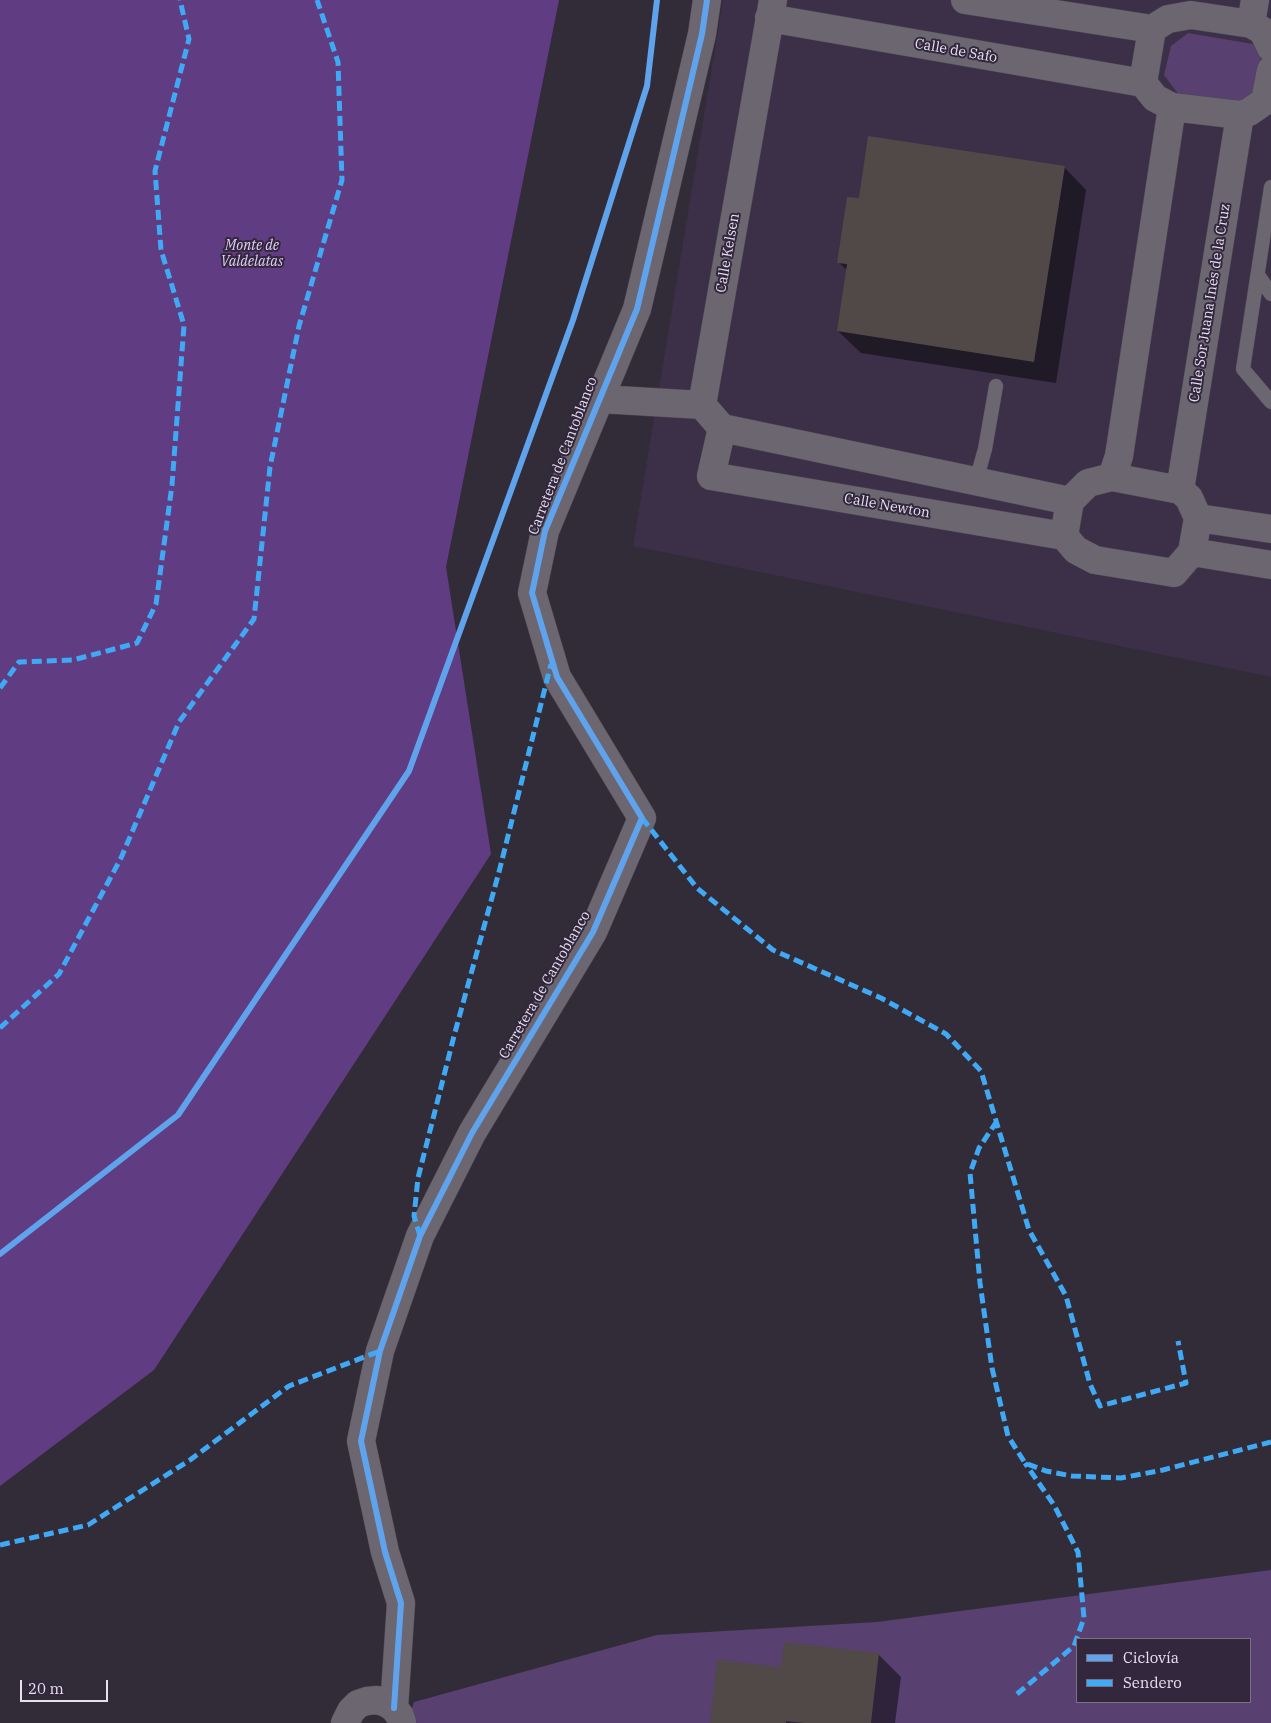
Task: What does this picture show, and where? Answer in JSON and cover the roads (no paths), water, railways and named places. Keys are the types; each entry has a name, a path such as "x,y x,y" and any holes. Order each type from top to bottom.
{"street":[{"name":"Carretera de Cantoblanco","path":"399,1716 401,1603 385,1552 361,1441 380,1351 420,1236 472,1133 593,932 642,818 558,677 532,593 545,531 637,309 702,34 707,0"},
{"path":"965,0 1152,29 1192,8 1253,12 1271,48"},
{"name":"Calle de Safo","path":"771,9 1143,84"},
{"name":"Calle Kelsen","path":"702,405 771,9"},
{"path":"1152,29 1143,84 1155,98 1172,107 1240,115 1249,112 1269,97 1271,70"},
{"path":"1112,477 1119,456 1172,107"},
{"name":"Calle Sor Juana Inés de la Cruz","path":"1180,490 1240,115"},
{"path":"600,399 702,405 722,428 1070,501"},
{"name":"Calle Newton","path":"722,428 711,476 1064,536"},
{"path":"1112,477 1180,490 1189,498 1198,518 1192,552 1174,573 1094,560 1076,550 1064,536 1070,501 1088,484 1112,477"},
{"path":"1198,518 1271,529"},
{"path":"1192,552 1271,565"},
{"path":"345,1723 351,1711 358,1704 367,1701 377,1700 386,1703 399,1716"}],"lane":[{"path":"1271,187 1243,369 1271,402"},
{"path":"1258,275 1271,294"},
{"path":"976,482 985,449 996,386"}],"park label":[{"name":"Monte de Valdelatas","path":"252,254"}]}
